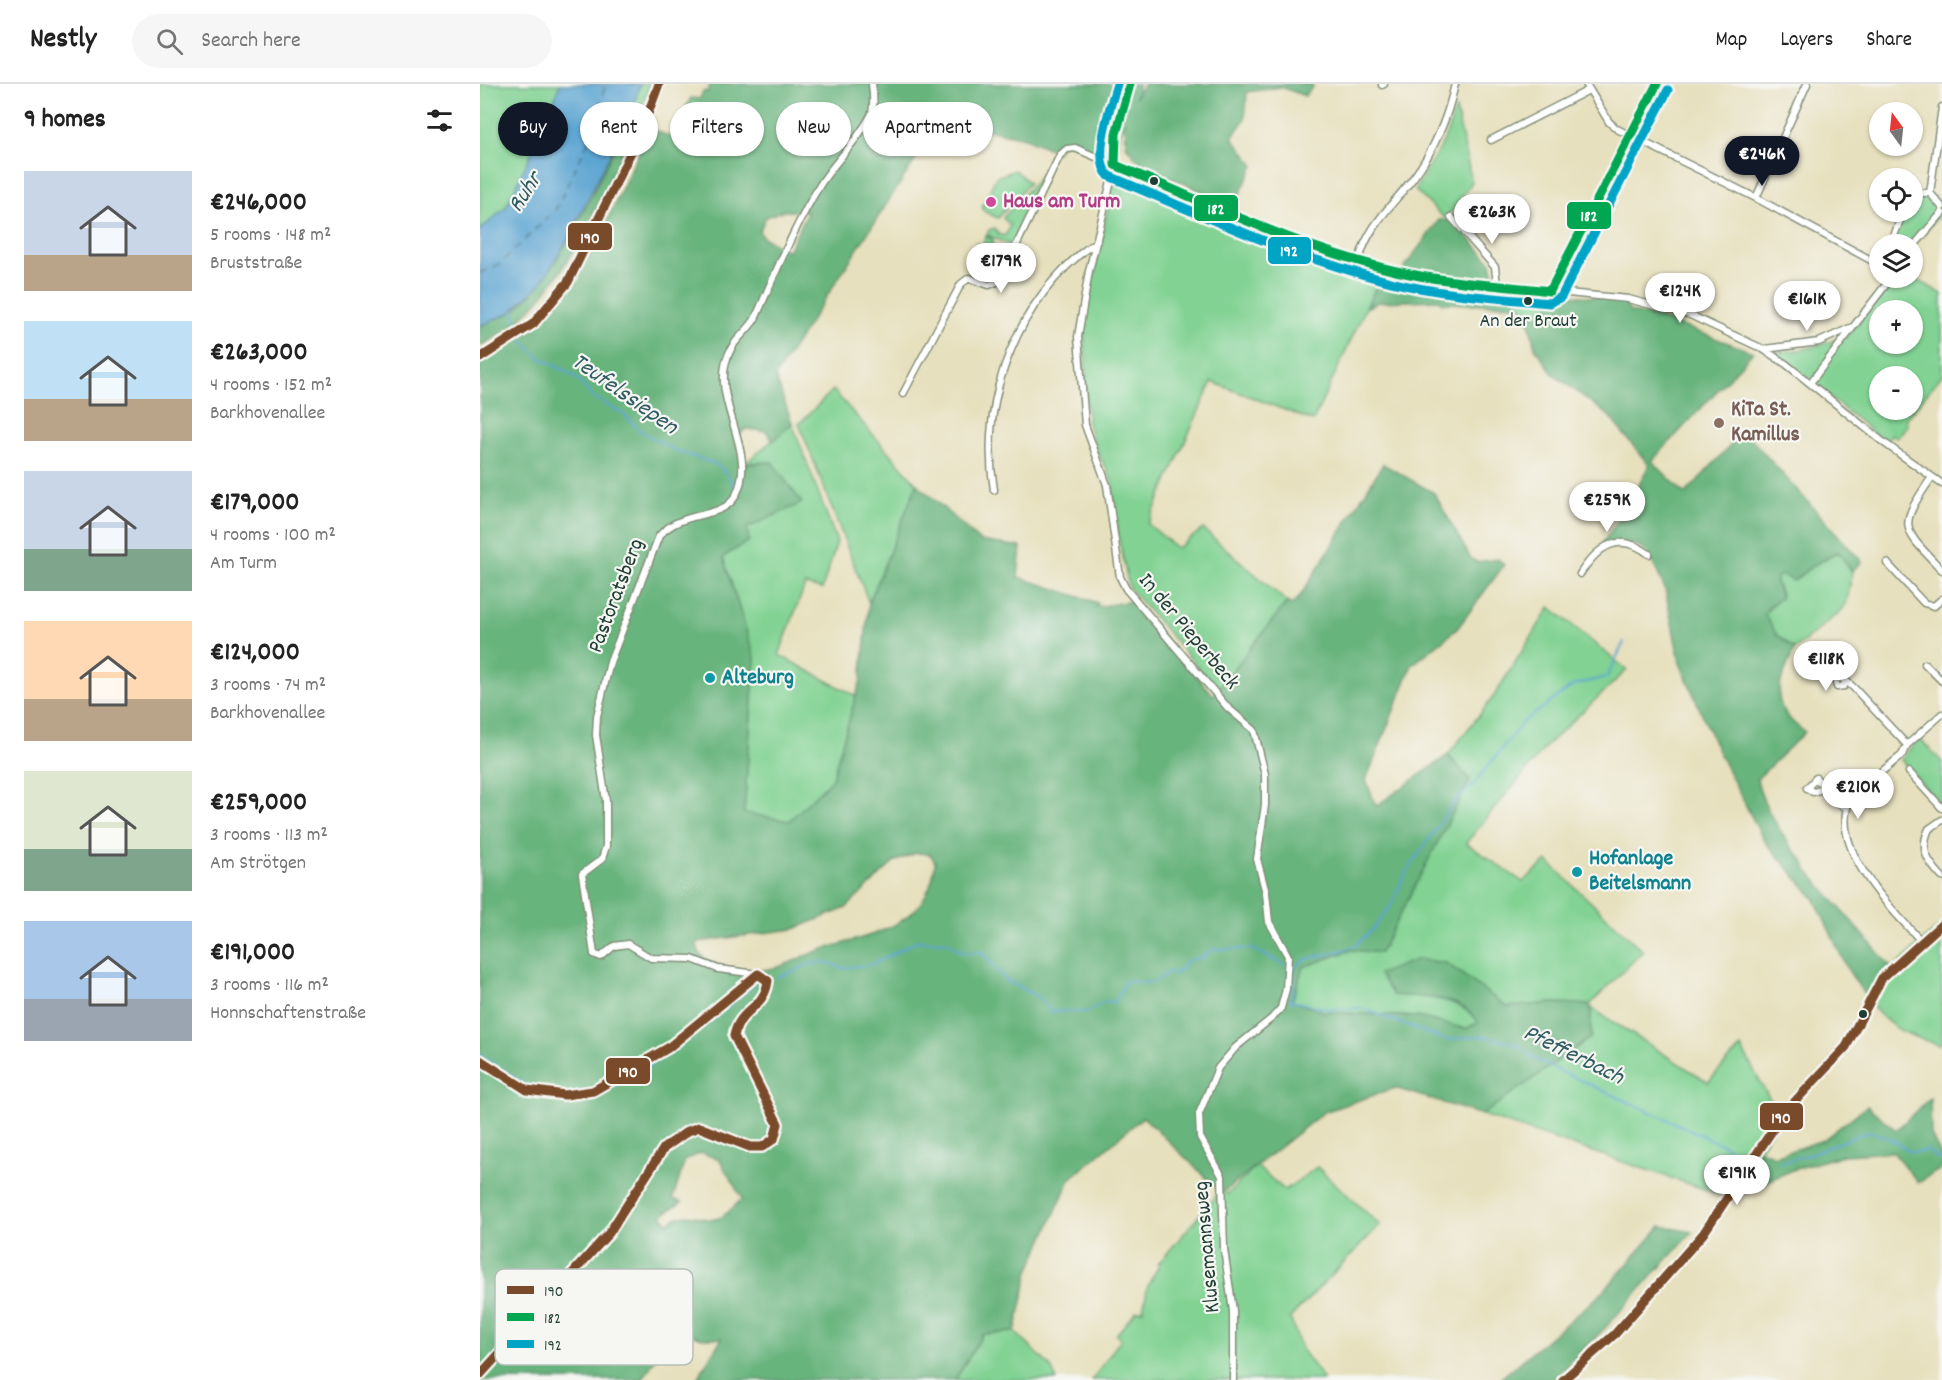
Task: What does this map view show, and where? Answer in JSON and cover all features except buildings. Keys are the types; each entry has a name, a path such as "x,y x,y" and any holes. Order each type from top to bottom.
{"main road":[{"path":"480,358 533,324 568,282 643,127 659,84"}],"street":[{"name":"Pastoratsberg","path":"758,975 718,969 692,959 651,958 628,944 614,946 601,957 594,954 582,874 602,859 606,846 606,801 596,724 610,662 659,536 669,525 682,518 722,510 736,497 744,468 725,388 725,369 730,350 755,319 777,265 819,186 872,114 872,84"},
{"name":"In der Pieperbeck","path":"1130,84 1116,127 1113,143 1115,165 1078,337 1085,425 1107,485 1120,577 1136,602 1228,708 1254,730 1267,788 1257,851 1257,866"},
{"path":"1359,261 1373,226 1415,176 1430,151 1442,127 1455,84"},
{"path":"1550,291 1657,84"},
{"path":"1756,198 1806,84"},
{"path":"1491,140 1588,87 1609,122 1630,137 1756,198 1869,259"},
{"path":"1942,107 1930,193 1942,207"},
{"path":"903,394 963,282 969,278 989,285 999,281 1062,152 1075,148 1287,239 1359,261 1436,280 1647,302 1690,315 1763,349 1942,484"},
{"path":"1923,193 1930,193"},
{"path":"1923,235 1942,213"},
{"path":"1451,217 1495,267 1497,285"},
{"path":"994,490 989,441 996,386 1003,365 1043,297 1082,252 1098,241"},
{"path":"1810,383 1883,288"},
{"path":"1763,349 1819,342 1853,327"},
{"path":"1932,477 1908,513 1907,527 1913,539 1942,570"},
{"path":"1580,574 1596,553 1613,543 1632,543 1649,554"},
{"path":"1887,563 1924,603 1934,606 1942,599"},
{"path":"1926,664 1942,681"},
{"path":"1845,679 1907,745"},
{"path":"1922,942 1880,896 1859,865 1847,835 1847,807 1851,798 1902,755 1907,745 1942,714"},
{"path":"1910,772 1942,808"},
{"path":"1824,789 1839,804 1847,807"},
{"path":"1942,820 1929,829 1924,853 1928,862 1942,877"},
{"name":"Klusemannsweg","path":"1233,1380 1233,1311 1224,1249 1222,1176 1200,1137 1199,1114 1218,1068 1236,1047 1281,1008 1286,989 1288,956 1269,922 1266,893 1257,866"},
{"path":"1563,1380 1615,1334 1703,1234 1780,1119 1846,1047 1882,978 1942,924"},
{"path":"480,1060 527,1090 565,1095 593,1091 668,1048 758,975 768,981 766,995 737,1022 734,1036 778,1124 774,1139 762,1147 750,1147 702,1127 688,1131 664,1148 609,1233 576,1269"},
{"path":"480,1375 495,1358"}],"green space":[{"path":"480,84 560,84 554,102 498,102 498,156 530,156 506,207 480,230"},
{"path":"640,84 650,84 644,102 635,102"},
{"path":"710,84 1139,84 1135,98 1144,84 1311,84 1313,86 1305,96 1281,87 1247,92 1245,119 1232,137 1254,165 1234,206 1141,164 1126,146 1125,121 1118,139 1119,147 1100,153 1070,142 1060,146 1057,152 1025,138 993,131 993,102 863,102 863,156 918,156 775,376 792,423 773,441 766,431 745,429 735,441 742,464 772,462 802,503 747,528 749,541 723,557 755,658 744,813 789,821 832,779 861,679 869,603 917,484 980,541 1021,547 1018,577 1098,603 1096,607 1132,601 1213,695 1287,602 1291,605 1299,598 1383,464 1434,493 1470,557 1476,562 1498,559 1504,565 1457,629 1412,665 1366,780 1376,806 1448,755 1470,780 1380,953 1351,950 1303,967 1292,1001 1325,1012 1417,1017 1466,1029 1478,1022 1471,1013 1451,1002 1428,997 1393,995 1379,974 1418,959 1446,963 1507,1007 1555,1003 1590,1005 1591,1037 1482,1115 1395,1088 1324,1112 1226,1190 1220,1191 1143,1117 1070,1179 1029,1271 1015,1332 983,1334 955,1380 696,1380 722,1338 702,1338 693,1335 693,1269 495,1269 495,1365 652,1365 642,1380 480,1380 480,1360 483,1356 480,1354 480,361 523,337 553,308 586,260 637,156 658,156 658,132 670,137 670,156 764,156 764,102 689,102 691,98 700,99 703,91 708,92","holes":["782,211 808,211 788,251 764,238 759,232 766,217","916,853 930,854 935,862 931,884 922,901 910,914 878,932 765,970 740,970 715,965 699,952 697,942 794,929 846,908 894,862","701,1153 719,1159 742,1199 719,1218 707,1219 690,1215 676,1218 668,1223 662,1215 682,1202 673,1199 685,1160"]},
{"path":"1456,109 1472,182 1450,214 1443,217 1415,190 1443,142"},
{"path":"611,156 621,156 593,216 556,278 534,305 509,328 480,346 480,326 510,313 545,277 595,189"},
{"path":"1015,170 1029,183 998,218 985,212 982,207 996,177"},
{"path":"1042,174 1045,176 1012,246 987,235 989,230 994,228 999,235 1006,235 1010,225 1003,218"},
{"path":"1120,177 1162,194 1209,219 1280,247 1291,259 1377,284 1313,421 1212,382 1148,524 1177,548 1203,529 1287,602 1218,690 1129,588 1119,540 1112,481 1096,448 1088,424 1084,336 1086,307 1114,179"},
{"path":"1923,196 1928,196 1942,213 1922,234 1895,234 1900,222 1923,222"},
{"path":"1439,220 1452,220 1491,262 1496,284 1513,288 1519,305 1442,303 1439,300 1379,302 1368,307 1377,284 1291,259 1303,246 1401,272"},
{"path":"986,236 993,240 993,246 988,244 983,255 973,251 977,244 982,246"},
{"path":"1923,283 1942,294 1942,375 1923,398 1923,366 1869,366 1869,420 1906,420 1907,426 1897,438 1892,434 1885,442 1774,353 1805,349 1846,337 1869,310 1869,354 1923,354 1923,300 1878,300 1888,288 1923,288"},
{"path":"1513,288 1551,293 1548,314 1535,317 1519,305"},
{"path":"1551,293 1624,300 1630,312 1655,316 1753,352 1652,461 1685,494 1744,431 1862,562 1852,571 1838,552 1812,566 1793,581 1783,575 1777,577 1776,582 1781,598 1769,606 1765,614 1776,634 1795,649 1780,685 1780,704 1793,722 1805,732 1757,779 1762,798 1791,847 1803,860 1807,870 1891,967 1880,977 1868,1000 1848,970 1814,898 1763,839 1716,747 1680,663 1665,589 1649,554 1637,545 1614,542 1601,545 1628,507 1649,465 1608,415 1553,374 1535,348 1527,312 1535,317 1548,314"},
{"path":"833,390 917,484 869,603 799,424"},
{"path":"792,423 837,542 822,589 805,585 779,655 856,696 832,779 789,821 744,813 755,658 723,557 748,541 747,528 772,462 746,463"},
{"path":"1839,552 1852,573 1847,602 1842,610 1795,649 1776,634 1765,614 1781,594 1776,582 1777,576 1783,575 1794,581 1812,566"},
{"path":"1550,607 1627,670 1548,744 1466,843 1523,882 1547,861 1643,951 1590,1005 1555,1003 1507,1007 1446,963 1393,995 1440,1000 1461,1007 1479,1022 1466,1029 1417,1017 1325,1012 1292,1001 1303,967 1351,950 1470,780 1448,755 1494,696"},
{"path":"1919,738 1942,762 1942,806 1901,760"},
{"path":"1942,924 1942,1042 1939,1045 1900,1030 1884,1019 1869,1002 1883,978"},
{"path":"1591,1008 1708,1082 1741,1047 1780,1118 1728,1197 1482,1115 1591,1037"},
{"path":"1930,1098 1931,1135 1942,1157 1942,1168 1918,1183 1893,1152 1844,1155 1795,1169 1730,1197 1760,1150 1775,1156 1823,1140 1867,1106 1896,1130"},
{"path":"1256,1166 1285,1190 1317,1167 1380,1225 1290,1318 1303,1352 1324,1380 1092,1380 1121,1339 1116,1335 1136,1311 1143,1310 1148,1285 1158,1264 1220,1191 1228,1194"},
{"path":"1661,1226 1692,1232 1605,1328 1553,1380 1499,1380 1601,1294"},
{"path":"1015,1332 1050,1366 1057,1380 955,1380 983,1334"}],"water":[{"name":"Ruhr","path":"560,84 640,84 635,102 580,102 580,156 609,156 566,242 541,284 509,313 480,326 480,230 506,207 530,156 568,156 568,102 554,102"}],"waterway":[{"name":"Teufelssiepen","path":"512,308 517,322"},
{"name":"Teufelssiepen","path":"523,341 540,358 573,375 593,397 625,415 639,430 674,450 716,464 726,473 736,490"},
{"name":"Pfefferbach","path":"1624,642 1607,677 1574,685 1523,722 1473,785 1455,801 1405,874 1392,904 1372,930 1355,946 1306,959 1295,967 1291,1001 1329,1009 1361,1008 1446,1040 1482,1036 1517,1044 1540,1062 1728,1147"},
{"name":"Pfefferbach","path":"778,977 811,964 826,962 843,968 873,964 917,941 949,942 964,952 982,952 1004,979 1040,998 1050,1011 1087,1012 1106,1001 1115,1002 1126,981 1152,983 1169,972 1176,974 1187,961 1203,957 1213,949 1253,949 1284,965"},
{"name":"Pfefferbach","path":"575,1100 601,1091 648,1067 692,1036 754,985"},
{"name":"Pfefferbach","path":"480,1054 527,1086"},
{"name":"Pfefferbach","path":"1779,1163 1813,1153 1869,1131 1910,1151 1927,1150 1942,1161"}],"ferry route":[{"path":"480,273 500,264 556,209 587,144 606,84"}],"transit line":[{"name":"190","path":"480,358 533,324 568,282 643,127 659,84"},
{"name":"192","path":"1117,84 1102,146 1104,169 1109,176 1248,235 1355,272 1430,290 1550,303 1561,297 1668,90"},
{"name":"182","path":"1130,84 1116,134 1115,165 1254,224 1360,261 1434,278 1550,291 1657,84"},
{"name":"190","path":"1563,1380 1615,1334 1703,1234 1784,1113 1846,1047 1882,978 1942,924"},
{"name":"190","path":"480,1060 527,1090 565,1095 593,1091 668,1048 758,974"},
{"name":"190","path":"576,1269 609,1233 664,1148 688,1131 699,1127 750,1147 762,1147 774,1139 778,1124 734,1036 741,1019 757,1004 766,990 768,981 758,974"},
{"name":"190","path":"480,1375 495,1358"}],"place":[{"name":"Haus am Turm","path":"991,202"},
{"name":"An der Braut","path":"1528,301"},
{"name":"KiTa St. Kamillus","path":"1719,423"},
{"name":"Alteburg","path":"710,678"},
{"name":"Hofanlage Beitelsmann","path":"1577,872"}]}
